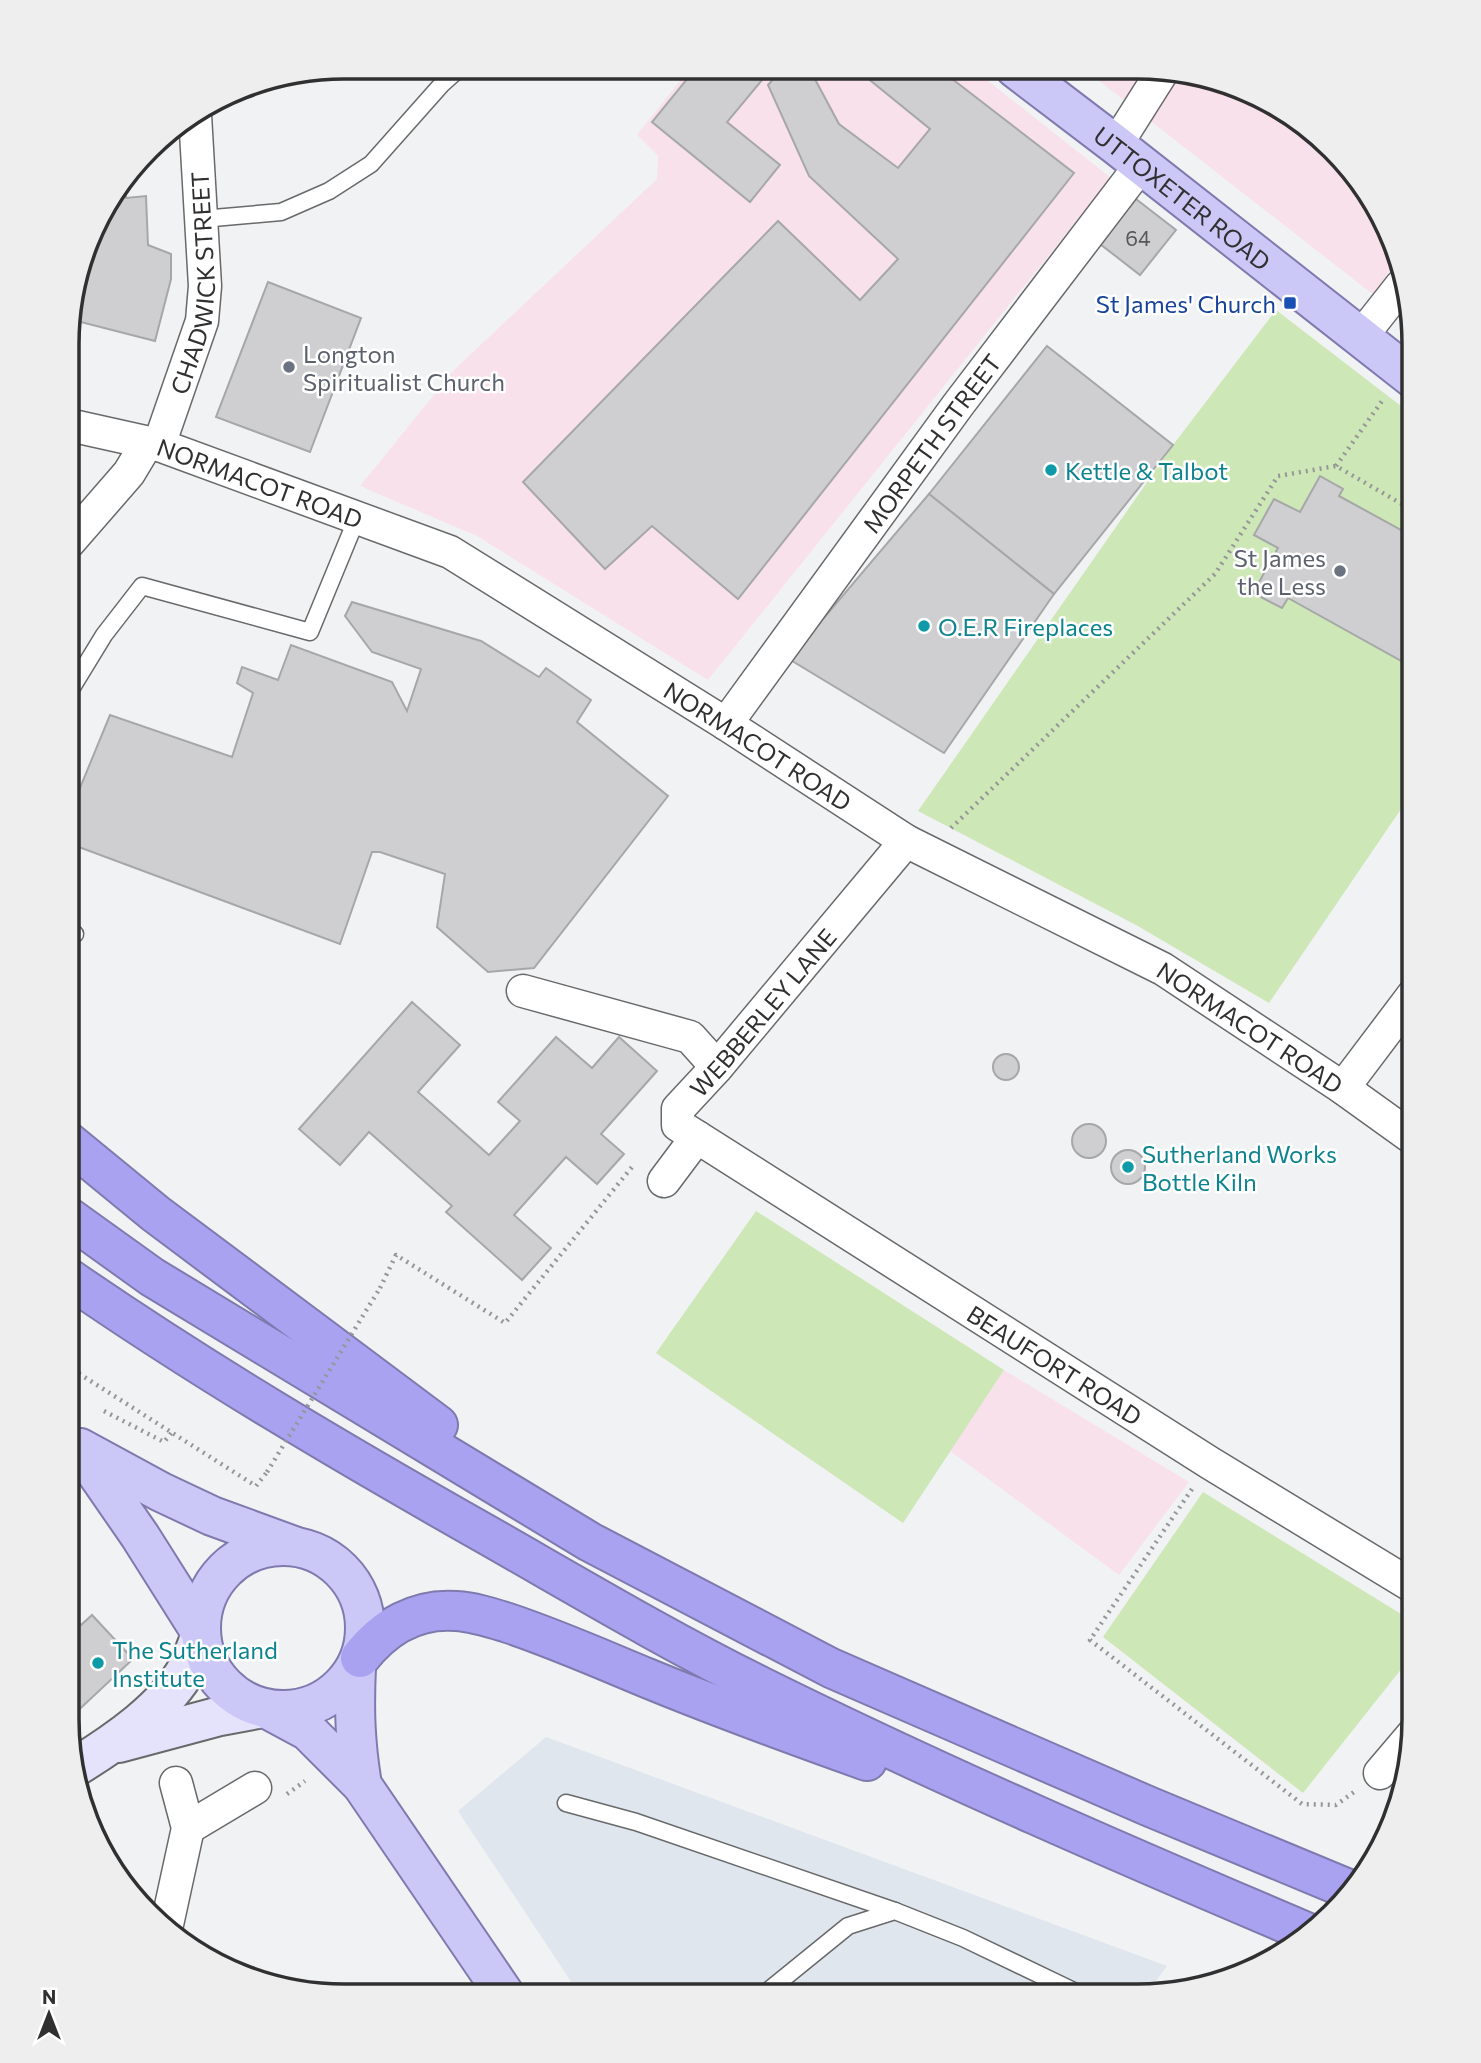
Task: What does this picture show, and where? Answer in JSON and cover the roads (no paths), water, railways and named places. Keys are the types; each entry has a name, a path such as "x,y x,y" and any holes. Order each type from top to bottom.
{"highway":[{"path":"79,1150 156,1214 407,1402 635,1566"},
{"path":"79,1225 152,1277 590,1542 635,1566 831,1668 1148,1806 1343,1887"},
{"path":"79,1285 145,1330 365,1465 641,1623 761,1687 1103,1846 1300,1929"},
{"path":"358,1662 373,1642 388,1629 409,1618 434,1611 458,1611 486,1616 541,1634 719,1708 1103,1846"}],"main road":[{"name":"UTTOXETER ROAD","path":"1029,79 1360,338 1401,386"},
{"path":"79,1445 161,1492 212,1516 321,1555 334,1563 355,1587 365,1615 366,1630 358,1662 353,1716 362,1785"},
{"path":"79,1450 141,1536 200,1634 209,1665 221,1684 239,1699 266,1709 308,1731 362,1785 498,1984"},
{"path":"200,1634 202,1610 209,1591 222,1572 243,1556 268,1547 298,1547"},
{"path":"266,1709 285,1712 323,1701 342,1687 358,1662"}],"street":[{"name":"MORPETH STREET","path":"726,724 958,405 1129,155 1160,80"},
{"name":"CHADWICK STREET","path":"79,530 153,444 202,321 205,286 196,123"},
{"path":"1360,338 1397,291"},
{"name":"NORMACOT ROAD","path":"79,427 153,444 450,552 918,847 1163,969 1343,1088 1402,1130"},
{"name":"WEBBERLEY LANE","path":"697,1138 677,1125 677,1109 918,847"},
{"path":"523,991 690,1037 717,1067"},
{"path":"1343,1088 1402,1009"},
{"path":"664,1181 697,1138"},
{"name":"BEAUFORT ROAD","path":"697,1138 1210,1463 1402,1580"},
{"path":"83,1763 110,1746 167,1696 187,1668 200,1634"},
{"path":"110,1746 220,1716 266,1709"},
{"path":"1380,1773 1401,1749"},
{"path":"168,1918 188,1828 176,1783"},
{"path":"188,1828 255,1788"}],"lane":[{"path":"202,219 281,212 328,191 371,163 448,79"},
{"path":"79,676 104,635 142,586 310,632 357,518"},
{"path":"566,1803 636,1822 895,1911 963,1938 1059,1984"},
{"path":"777,1984 848,1926 895,1911"}],"place":[{"name":"St James' Church","path":"1290,303"},
{"name":"Longton Spiritualist Church","path":"289,367"},
{"name":"Kettle & Talbot","path":"1051,470"},
{"name":"St James the Less","path":"1340,571"},
{"name":"O.E.R Fireplaces","path":"924,626"},
{"name":"Sutherland Works Bottle Kiln","path":"1128,1167"},
{"name":"The Sutherland Institute","path":"98,1663"}]}
